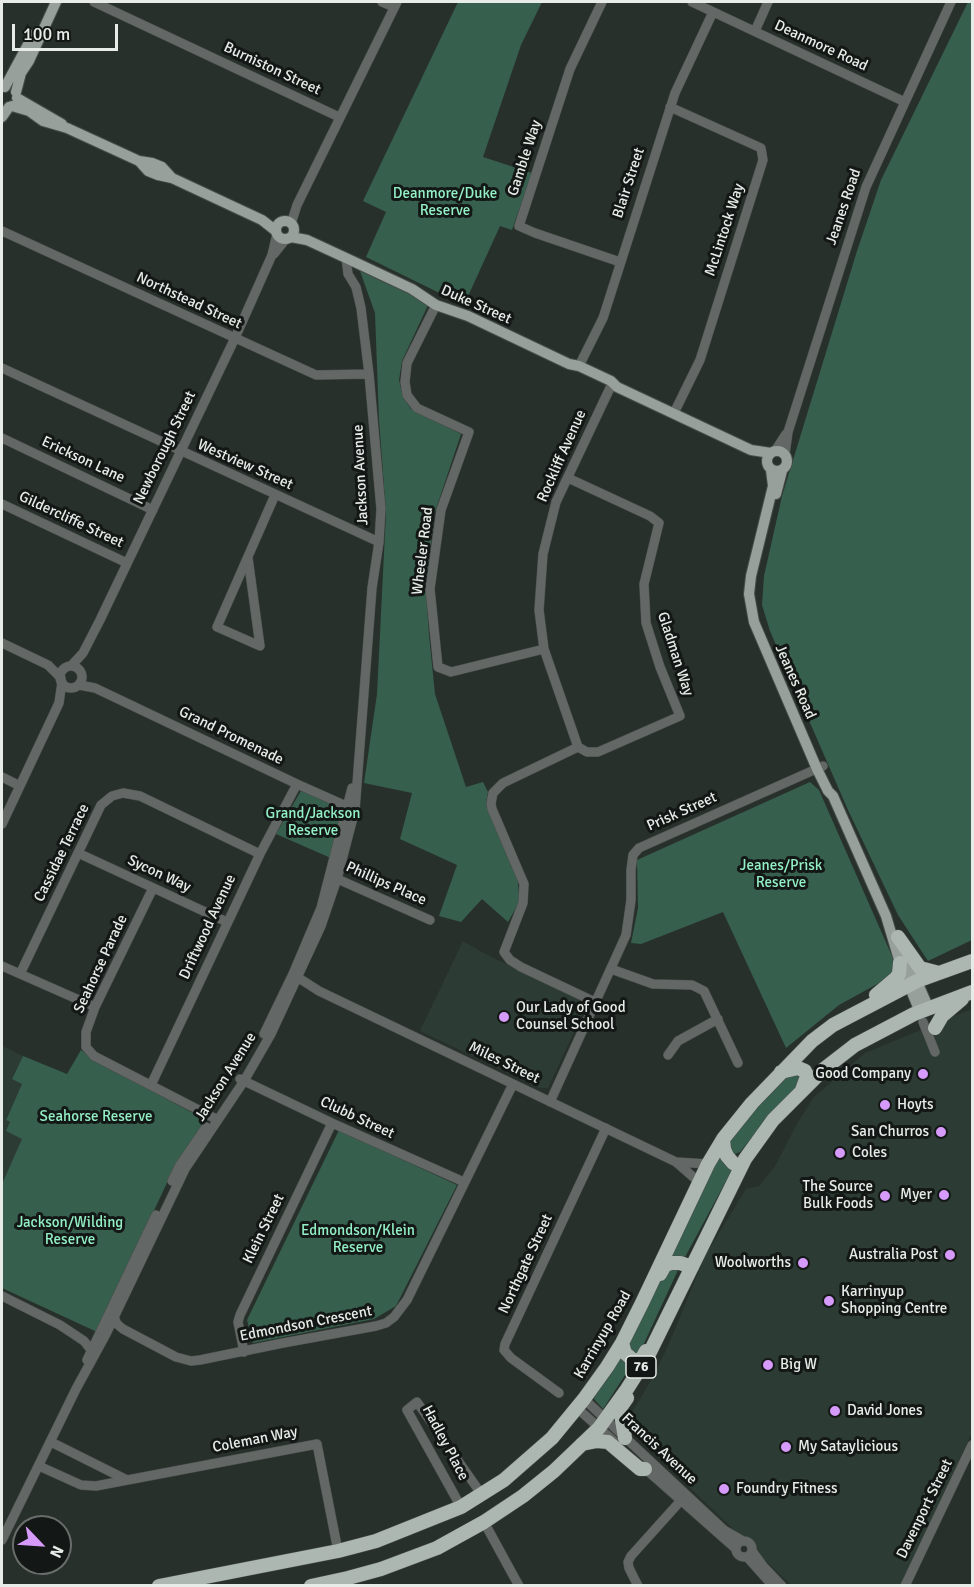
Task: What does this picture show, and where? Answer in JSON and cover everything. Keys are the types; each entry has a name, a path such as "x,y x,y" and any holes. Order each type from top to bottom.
{"highway":[{"path":"898,937 920,968 940,973"},
{"path":"833,1025 846,1013 869,1001 896,978 899,974 900,963"},
{"name":"Karrinyup Road","path":"159,1586 338,1551 398,1534 461,1507 504,1480 533,1456 581,1404 622,1343 708,1164 723,1139 752,1103 812,1041 833,1025 913,983 968,964"},
{"path":"927,1018 942,1016 970,993"},
{"name":"76","path":"311,1586 348,1578 437,1548 484,1522 540,1482 602,1423 627,1389 657,1339 741,1167 773,1120 824,1069 855,1045 927,1018 970,993"},
{"path":"781,1072 798,1068 805,1071 806,1080 799,1094"},
{"path":"723,1139 727,1156 741,1167"},
{"path":"642,1303 648,1299 665,1265 680,1263 692,1267"},
{"path":"622,1343 629,1358 638,1360 641,1360 651,1341 657,1339 658,1346 620,1407 625,1438"},
{"path":"581,1444 597,1441 608,1442 640,1469 645,1469"}],"main road":[{"path":"2,117 18,66 49,2"},
{"path":"7,96 29,62 56,2"},
{"name":"Duke Street","path":"7,96 43,121 67,128 139,161 162,167 172,178 412,289 436,305 468,316 574,365 577,372 674,413 775,460"},
{"name":"Jeanes Road","path":"775,460 758,576 757,607 763,631 820,768 832,788 832,796 886,916 898,937 927,1018"},
{"name":"Jeanes Road","path":"886,916 900,963 913,983"}],"street":[{"name":"Burniston Street","path":"94,2 339,117"},
{"path":"382,2 395,4"},
{"name":"Gamble Way","path":"602,2 570,69 519,226 535,234 620,262"},
{"name":"Deanmore Road","path":"692,2 905,102"},
{"path":"755,31 768,2"},
{"name":"Jeanes Road","path":"775,460 788,432 866,187 951,2"},
{"name":"Newborough Street","path":"2,824 59,703 79,680 83,653 235,338 272,255 395,4"},
{"name":"Blair Street","path":"574,365 603,318 670,107 713,12"},
{"name":"McLintock Way","path":"670,107 760,148 763,160 700,360 674,413"},
{"name":"Northstead Street","path":"2,231 316,375 369,374"},
{"name":"Jackson Avenue","path":"76,1389 91,1350 114,1317 181,1177 215,1119 260,1054 327,910 359,765 372,588 381,509 361,308 356,287 348,274 346,258"},
{"name":"Wheeler Road","path":"436,305 407,363 405,382 407,395 417,408 469,432 441,510 430,589 438,667 451,672 544,649"},
{"name":"Westview Street","path":"2,368 379,542"},
{"name":"Rockliff Avenue","path":"578,747 544,649 539,610 543,554 556,502 614,387"},
{"name":"Erickson Lane","path":"2,438 153,510"},
{"name":"Gladman Way","path":"568,478 650,516 659,523 644,584 646,623 660,667 680,716 598,752 587,752 578,747"},
{"path":"248,558 260,646 217,627 275,495"},
{"name":"Gildercliffe Street","path":"2,504 127,563"},
{"path":"2,643 48,665 76,667 79,680 67,687 48,665"},
{"name":"Newborough Street","path":"59,703 62,672 83,653"},
{"name":"Grand Promenade","path":"79,680 351,808"},
{"path":"578,747 503,783 493,793 491,803 524,884 524,903 504,952 510,960 521,967 595,1002"},
{"name":"Prisk Street","path":"550,1102 626,935 631,900 633,855 639,848 820,768"},
{"path":"2,777 20,786"},
{"name":"Driftwood Avenue","path":"150,1084 260,854 297,784"},
{"name":"Cassidae Terrace","path":"20,974 101,805 112,796 123,793 140,796 260,854"},
{"name":"Sycon Way","path":"78,854 227,922"},
{"name":"Phillips Place","path":"334,878 430,920"},
{"name":"Seahorse Parade","path":"153,888 95,1007 86,1032 86,1047 94,1056 215,1119"},
{"path":"2,966 95,1007"},
{"path":"611,969 653,984 692,985 704,991 738,1063"},
{"name":"Miles Street","path":"294,979 676,1162 699,1182"},
{"path":"668,1055 678,1041 718,1018"},
{"path":"927,1018 935,1052"},
{"name":"Clubb Street","path":"241,1079 464,1182"},
{"name":"Edmondson Crescent","path":"114,1317 119,1326 145,1342 176,1357 191,1361 376,1326 394,1317 407,1300 513,1084"},
{"name":"Jackson Avenue","path":"2,1540 51,1442 180,1166 215,1119"},
{"name":"Klein Street","path":"244,1352 238,1322 240,1315 332,1123"},
{"name":"Northgate Street","path":"559,1393 511,1358 504,1350 505,1344 606,1128"},
{"name":"Miles Street","path":"676,1162 708,1164"},
{"path":"2,1296 60,1325 84,1341 91,1350"},
{"name":"Edmondson Crescent","path":"60,1325 92,1335 116,1333 145,1342"},
{"name":"Hadley Place","path":"461,1507 407,1410 417,1402 483,1495"},
{"name":"Francis Avenue","path":"581,1404 645,1469 740,1545 750,1543 750,1554 773,1586"},
{"name":"Francis Avenue","path":"602,1423 625,1438 683,1498"},
{"path":"51,1442 127,1480"},
{"name":"Coleman Way","path":"39,1466 81,1485 96,1486 317,1444 338,1551"},
{"name":"Davenport Street","path":"905,1586 972,1445"},
{"path":"638,1586 628,1568 628,1562 635,1550 683,1498"},
{"path":"484,1522 519,1586"},
{"name":"Francis Avenue","path":"750,1554 782,1586"}],"shaded area":[{"name":"Our Lady of Good Counsel School","path":"463,941 491,957 588,1002 548,1088 540,1088 420,1031"},
{"name":"Karrinyup Shopping Centre","path":"972,1009 972,1432 901,1585 791,1585 630,1430 631,1414 668,1346 705,1256 746,1189 759,1186 774,1168 814,1097 865,1053"},
{"path":"2,1046 23,1056 12,1078 23,1083 6,1119 23,1139 2,1184"}],"green space":[{"name":"Deanmore/Duke Reserve","path":"458,2 542,2 521,45 483,157 532,173 512,230 500,226 464,305 366,257 386,212 363,201"},
{"path":"968,2 972,2 972,940 928,961 898,915 848,810 770,631 762,605 764,576 782,496 881,180"},
{"path":"360,271 429,303 402,361 399,380 403,397 411,409 461,434 434,515 426,590 429,635 435,694 466,787 483,782 488,792 486,802 517,876 520,901 508,922 482,899 461,922 439,916 457,865 400,839 412,793 364,783 377,694 386,513 379,420 375,313"},
{"name":"Jeanes/Prisk Reserve","path":"810,782 819,790 899,972 839,1005 786,1048 723,912 641,944 631,943 638,908 637,860"},
{"name":"Grand/Jackson Reserve","path":"302,789 345,809 333,859 276,834"},
{"path":"81,1050 92,1059 206,1120 173,1170 97,1332 2,1288 2,1184 22,1139 6,1131 10,1122 6,1120 22,1084 12,1079 23,1056 67,1074"},
{"path":"789,1072 801,1076 801,1082 779,1104 740,1152 732,1155 727,1152 729,1137"},
{"name":"Edmondson/Klein Reserve","path":"339,1130 457,1185 396,1306 374,1319 253,1343 247,1320"},
{"path":"717,1156 733,1168 684,1259 667,1258"},
{"path":"667,1267 679,1268 640,1352 603,1409 594,1399 598,1387"}],"place":[{"name":"Our Lady of Good Counsel School","path":"504,1017"},
{"name":"Good Company","path":"923,1074"},
{"name":"Hoyts","path":"885,1105"},
{"name":"San Churros","path":"941,1132"},
{"name":"Coles","path":"840,1153"},
{"name":"Myer","path":"944,1195"},
{"name":"The Source Bulk Foods","path":"885,1196"},
{"name":"Australia Post","path":"950,1255"},
{"name":"Woolworths","path":"803,1263"},
{"name":"Karrinyup Shopping Centre","path":"829,1301"},
{"name":"Big W","path":"768,1365"},
{"name":"David Jones","path":"835,1411"},
{"name":"My Sataylicious","path":"786,1447"},
{"name":"Foundry Fitness","path":"724,1489"}],"park label":[{"name":"Seahorse Reserve","path":"96,1117"},
{"name":"Jackson/Wilding Reserve","path":"70,1232"}]}
